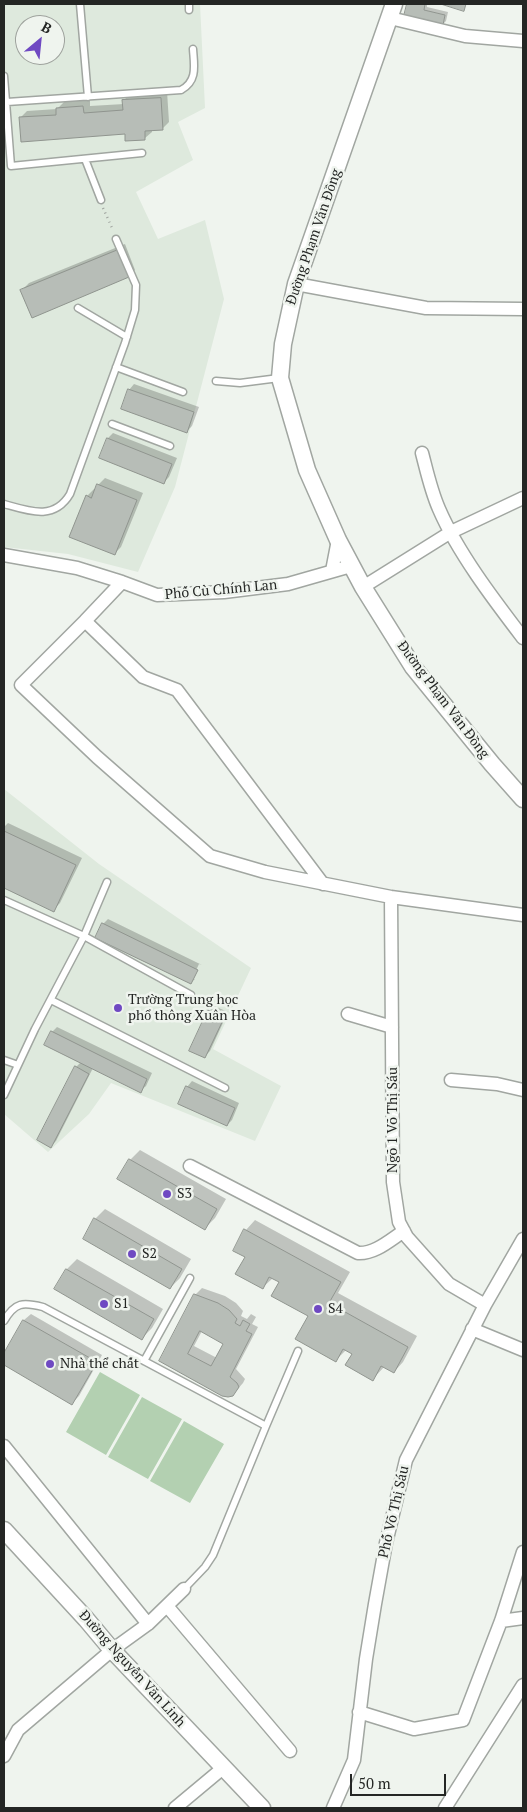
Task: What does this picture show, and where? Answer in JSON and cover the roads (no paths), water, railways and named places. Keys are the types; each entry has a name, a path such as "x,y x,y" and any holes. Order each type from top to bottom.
{"street":[{"path":"392,11 464,36 523,41"},
{"name":"Đường Phạm Văn Đồng","path":"392,11 296,284 282,344 280,378 308,470 338,540 363,587 414,667 492,764 523,799"},
{"path":"296,284 426,308 523,309"},
{"path":"422,453 439,508 450,532 523,638"},
{"path":"363,587 450,532 523,498"},
{"path":"332,571 338,540"},
{"name":"Phố Cù Chính Lan","path":"4,555 77,568 157,595 214,593 288,584 351,566"},
{"path":"122,582 22,685 97,757 210,856 265,872 391,897 523,915"},
{"path":"85,621 143,677 177,690 323,884"},
{"name":"Ngõ 1 Võ Thị Sáu","path":"391,897 393,1182 399,1222 407,1237 449,1284 485,1305"},
{"path":"348,1014 392,1027"},
{"path":"451,1080 498,1084 523,1090"},
{"path":"190,1166 358,1253 373,1250 404,1231"},
{"name":"Phố Võ Thị Sáu","path":"333,1808 354,1760 366,1660 386,1542 406,1460 472,1329 523,1239"},
{"path":"472,1329 523,1350"},
{"path":"4,1446 148,1624"},
{"name":"Đường Nguyễn Văn Linh","path":"4,1530 86,1618 112,1650 262,1808"},
{"path":"359,1712 414,1729 463,1720 501,1621 523,1552"},
{"path":"4,1756 8,1739 112,1650 148,1624 184,1589"},
{"path":"167,1606 290,1751"},
{"path":"501,1621 523,1618"},
{"path":"445,1808 523,1685"},
{"path":"175,1808 223,1768"}],"lane":[{"path":"80,4 88,97"},
{"path":"7,102 181,90 188,86 194,71 193,48"},
{"path":"4,76 11,166 142,154"},
{"path":"85,159 100,200"},
{"path":"4,504 30,511 51,511 58,508 70,494 135,310 136,285 116,239"},
{"path":"78,308 127,337"},
{"path":"116,367 183,392"},
{"path":"216,381 240,383 280,378"},
{"path":"112,424 170,446"},
{"path":"4,1095 84,936 107,882"},
{"path":"4,900 84,936 191,995"},
{"path":"51,1000 225,1088"},
{"path":"4,1060 18,1065"},
{"path":"144,1361 190,1278"},
{"path":"4,1321 14,1307 22,1304 43,1307 266,1426"},
{"path":"184,1589 205,1567 213,1554 298,1351"}],"place":[{"name":"Trường Trung học phổ thông Xuân Hòa","path":"118,1008"},
{"name":"S3","path":"167,1194"},
{"name":"S2","path":"132,1254"},
{"name":"S1","path":"104,1304"},
{"name":"S4","path":"318,1309"},
{"name":"Nhà thể chất","path":"50,1364"}]}
